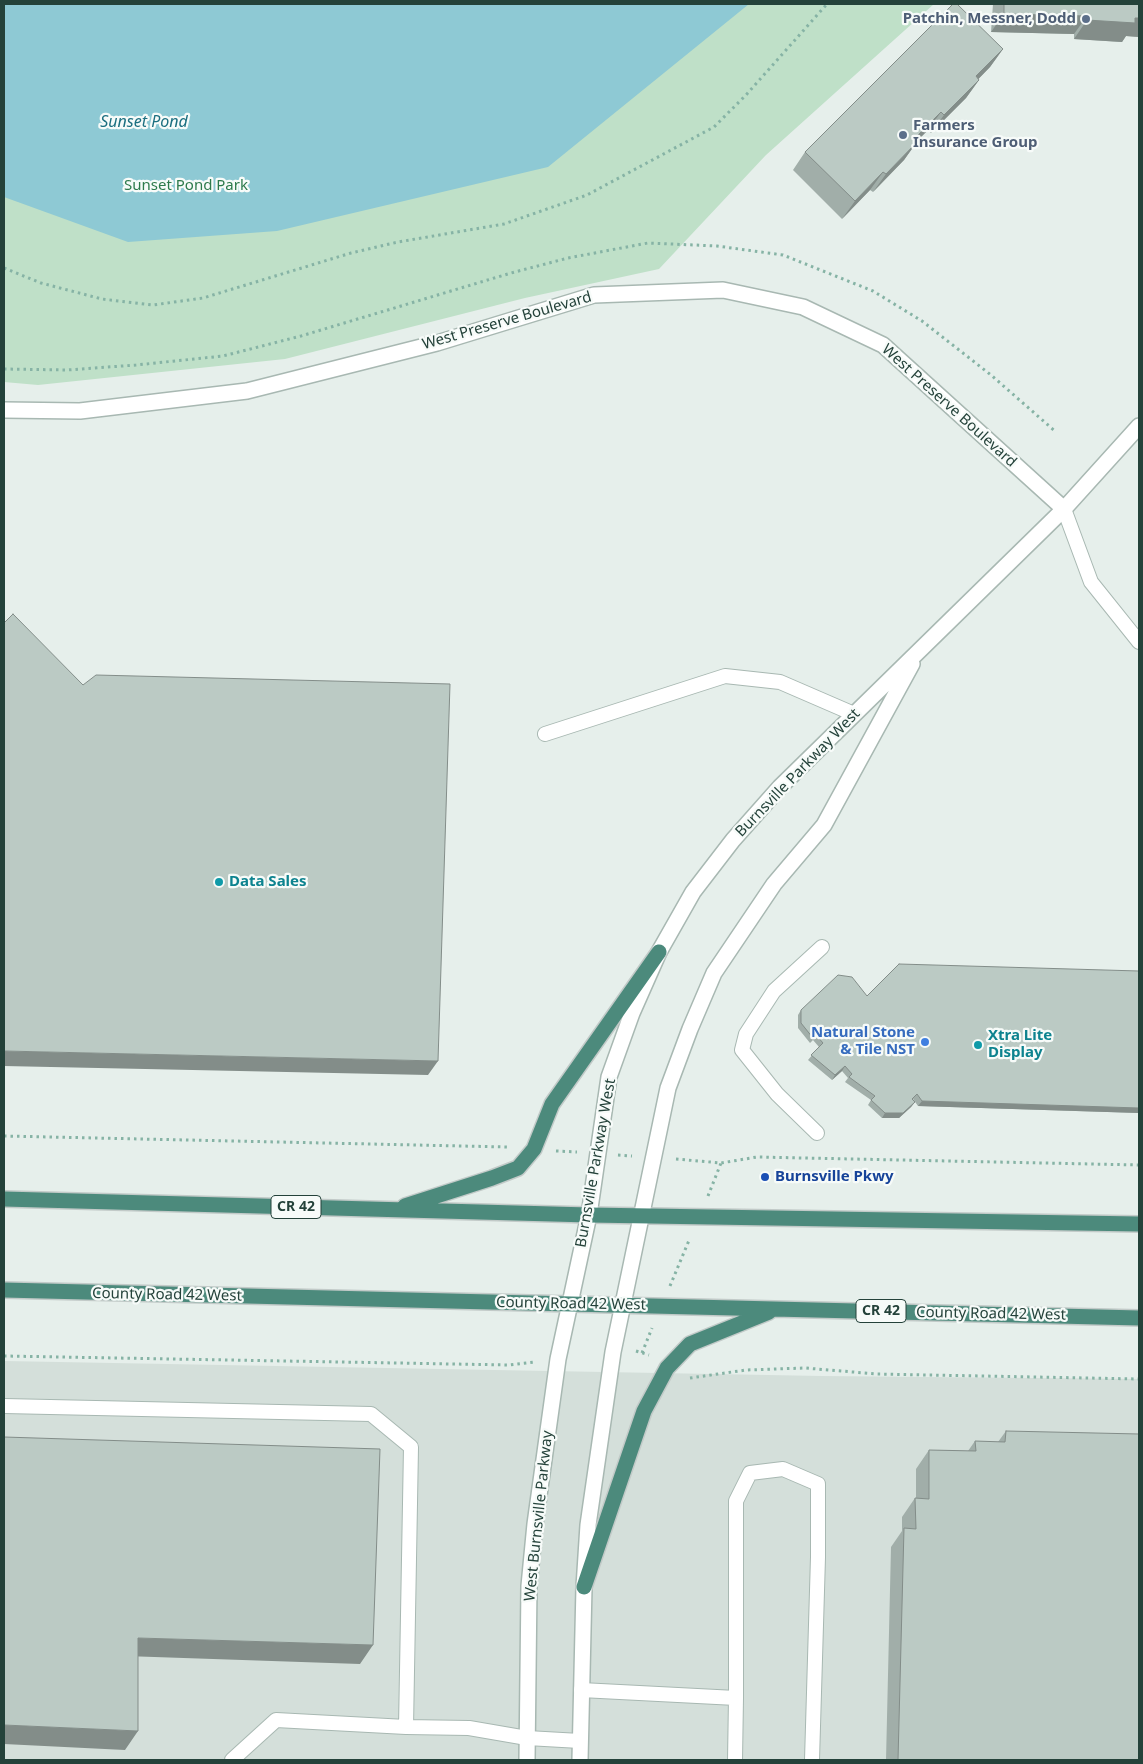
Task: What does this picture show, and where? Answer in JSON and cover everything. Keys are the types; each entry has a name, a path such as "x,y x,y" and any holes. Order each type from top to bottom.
{"highway":[{"path":"395,1210 518,1168 534,1149 552,1104 659,952"},
{"name":"CR 42","path":"4,1199 589,1215 1139,1224"},
{"name":"County Road 42 West","path":"4,1290 1139,1318"},
{"path":"584,1587 644,1411 667,1368 690,1344 777,1309"}],"street":[{"name":"West Preserve Boulevard","path":"4,410 80,411 247,391 436,343 594,295 723,290 803,307 883,345 1064,509"},
{"name":"Burnsville Parkway West","path":"569,1304 589,1215 610,1077 632,1013 659,952 693,892 733,840 780,787 1064,509 1139,426"},
{"name":"Burnsville Parkway West","path":"622,1306 668,1088 714,973 774,884 824,826 920,649"},
{"name":"West Burnsville Parkway","path":"527,1760 529,1586 535,1524 558,1359 569,1304"},
{"path":"580,1760 584,1587 588,1525 613,1352 622,1306"}],"lane":[{"path":"1064,509 1091,582 1139,642"},
{"path":"545,734 725,676 780,682 854,714"},
{"path":"817,1133 777,1094 742,1050 746,1034 774,991 822,946"},
{"path":"4,1406 371,1414 411,1447 406,1727"},
{"path":"734,1760 736,1698 736,1501 750,1473 783,1469 818,1484 818,1557 812,1760"},
{"path":"581,1690 736,1698"},
{"path":"232,1760 276,1720 406,1727 469,1728 527,1738 580,1741"}],"path":[{"path":"4,268 42,283 102,299 152,305 203,298 351,253 398,242 504,224 587,195 714,127 746,95 827,4"},
{"path":"4,1136 496,1146"},
{"path":"712,1162 721,1164 757,1157 1139,1165"},
{"path":"642,1353 721,1164"},
{"path":"632,1350 650,1356"},
{"path":"4,1356 508,1365"},
{"path":"683,1379 714,1373 746,1370 805,1368 877,1374 1139,1379"}],"shaded area":[{"path":"4,1361 822,1376 1139,1379 1139,1760 4,1760"}],"green space":[{"name":"Sunset Pond Park","path":"4,4 934,4 766,155 659,269 525,298 285,359 38,385 4,382"}],"water":[{"name":"Sunset Pond","path":"4,4 749,4 548,167 277,231 128,242 4,197"}],"building":[{"path":"953,4 957,4 1003,49 976,76 979,80 944,115 941,112 914,139 917,142 886,174 883,172 855,201 805,152"},
{"path":"1004,4 1139,4 1139,18 1135,18 1135,23 1087,20 1087,16 1004,14"},
{"name":"Data Sales","path":"13,614 83,685 96,675 450,684 438,1061 4,1051 4,623"},
{"name":"Xtra Lite Display","path":"899,964 1139,971 1139,1108 922,1101 917,1094 912,1099 915,1102 903,1113 885,1113 871,1100 875,1096 849,1077 852,1074 845,1066 835,1075 811,1055 823,1043 816,1035 813,1038 801,1023 801,1010 838,975 852,977 867,996"},
{"path":"1006,1431 1139,1434 1139,1760 898,1760 904,1528 916,1529 915,1498 929,1499 929,1450 976,1451 975,1441 1005,1442"},
{"path":"4,1437 380,1449 373,1645 138,1638 138,1731 4,1725"}],"place":[{"name":"Patchin, Messner, Dodd","path":"1086,19"},
{"name":"Farmers Insurance Group","path":"903,135"},
{"name":"Data Sales","path":"219,882"},
{"name":"Natural Stone & Tile NST","path":"925,1042"},
{"name":"Xtra Lite Display","path":"978,1045"},
{"name":"Burnsville Pkwy","path":"765,1177"}]}
